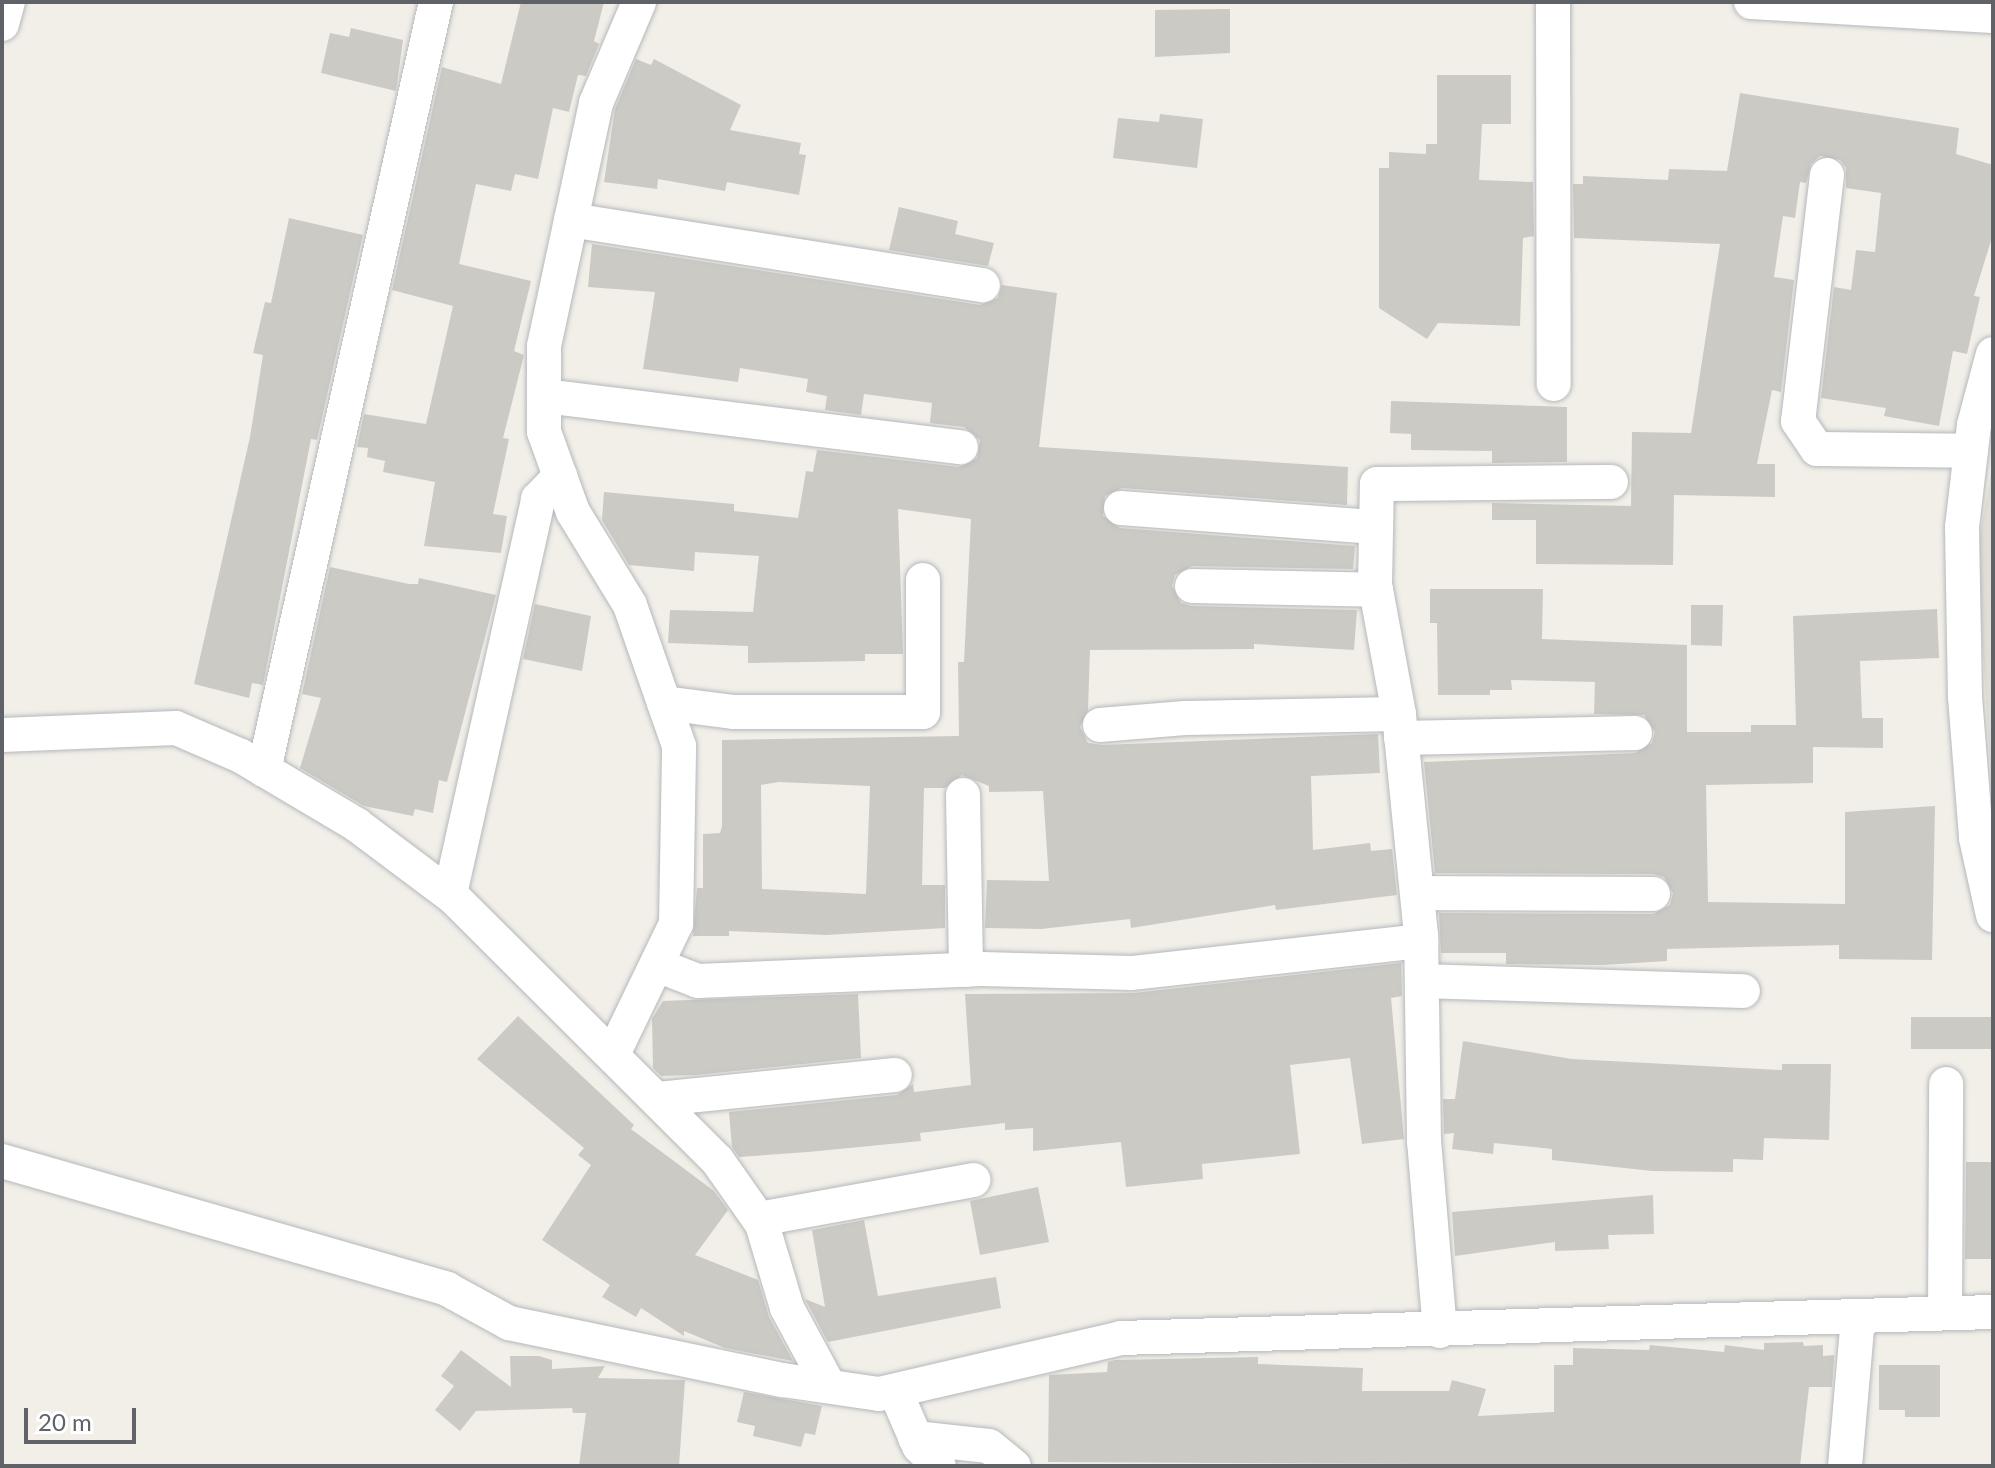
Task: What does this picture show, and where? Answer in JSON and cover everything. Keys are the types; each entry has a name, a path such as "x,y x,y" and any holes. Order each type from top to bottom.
{"street":[{"path":"2,24 8,2"},
{"path":"264,770 436,2"},
{"path":"614,1052 676,924 679,746 630,605 573,512 544,432 544,346 596,103 639,2"},
{"path":"1553,2 1554,384"},
{"path":"1751,2 1993,16"},
{"path":"1827,175 1798,421 1817,449 1971,451"},
{"path":"571,220 983,285"},
{"path":"1993,354 1971,451 1962,527 1965,697 1976,838 1993,915"},
{"path":"544,396 961,447"},
{"path":"450,894 538,499 560,476"},
{"path":"1440,1331 1424,1142 1421,941 1400,726 1376,590 1377,484 1611,482"},
{"path":"1121,508 1375,527"},
{"path":"664,703 734,712 923,712 923,580"},
{"path":"1192,586 1376,590"},
{"path":"1100,725 1185,718 1635,733"},
{"path":"2,735 176,728 264,770 357,825 450,894 614,1052 717,1160 759,1219 787,1308 828,1384"},
{"path":"963,795 966,970"},
{"path":"1417,893 1653,894"},
{"path":"657,965 698,981 966,970 1132,973 1421,941"},
{"path":"1422,981 1743,991"},
{"path":"658,1099 895,1075"},
{"path":"1945,1313 1946,1084"},
{"path":"2,1161 447,1289 509,1323 783,1380 896,1393 1121,1338 1207,1332 1440,1331 1993,1312"},
{"path":"759,1219 973,1180"},
{"path":"1845,1466 1858,1317"},
{"path":"896,1393 927,1457 989,1446 1014,1466"}],"shaded area":[{"path":"1993,460 1993,814 1977,554"}],"building":[{"path":"521,2 604,2 594,41 599,44 586,76 578,75 569,112 553,108 538,179 515,174 511,191 476,184 459,264 531,281 514,351 524,355 503,438 509,439 493,514 507,516 501,553 424,546 435,482 383,472 385,461 367,457 368,448 357,447 364,414 426,424 453,306 392,290 442,67 501,84"},
{"path":"1230,9 1230,53 1155,57 1155,10"},
{"path":"351,28 403,40 396,91 321,73 330,33 349,37"},
{"path":"636,59 651,65 654,59 741,105 730,130 801,143 799,154 806,155 799,195 727,182 725,191 658,179 657,189 604,182 615,109"},
{"path":"1437,75 1511,75 1511,124 1482,124 1479,180 1533,182 1534,236 1523,238 1520,326 1438,323 1427,339 1379,308 1379,168 1389,168 1389,152 1426,154 1426,144 1437,144"},
{"path":"1740,93 1959,128 1956,154 1993,165 1993,234 1974,296 1980,297 1967,354 1953,351 1939,426 1884,416 1886,408 1821,398 1834,287 1851,290 1856,250 1875,252 1881,193 1846,188 1846,168 1840,160 1820,156 1811,164 1806,183 1800,182 1795,218 1783,216 1774,277 1794,280 1781,392 1772,390 1757,464 1775,464 1775,497 1674,495 1673,565 1536,564 1536,520 1492,520 1492,503 1631,506 1632,432 1691,433 1720,244 1574,238 1573,184 1583,184 1583,176 1668,180 1669,169 1727,171"},
{"path":"1160,114 1203,119 1197,168 1113,158 1118,118 1159,122"},
{"path":"899,207 958,221 955,234 994,243 988,266 889,250"},
{"path":"289,218 363,235 317,440 311,439 263,685 252,683 249,698 194,684 250,437 263,355 253,353 265,302 271,303"},
{"path":"592,244 980,305 998,298 1002,285 1057,293 1039,447 1348,467 1347,505 1122,488 1105,496 1103,516 1120,528 1355,546 1353,569 1192,566 1175,575 1172,586 1181,603 1192,606 1357,610 1354,650 1254,644 1254,649 1090,650 1088,710 1080,727 1088,743 1102,745 1378,734 1380,773 1311,776 1313,850 1370,843 1371,851 1392,849 1397,895 1276,910 1275,905 1131,928 1130,919 1041,929 985,928 987,880 1049,881 1043,791 989,792 989,786 962,775 945,788 924,788 922,885 945,885 945,928 826,935 729,931 729,936 693,936 697,888 703,888 703,834 720,833 722,826 722,740 959,736 958,662 964,662 971,519 898,509 903,654 865,654 865,661 748,663 748,646 668,643 670,610 753,612 759,556 695,552 694,571 629,565 602,520 604,492 734,504 734,511 798,518 806,471 813,472 817,450 959,467 977,458 980,440 964,427 930,423 932,403 864,394 861,415 825,410 827,396 806,392 808,379 740,368 738,382 643,369 655,292 588,287","holes":["779,782 870,786 866,894 762,889 761,785"]},
{"path":"1391,401 1567,407 1567,462 1492,463 1492,451 1411,450 1411,434 1390,433"},
{"path":"330,567 409,584 418,584 419,578 496,595 447,782 439,780 433,813 415,809 413,816 364,806 300,768 321,698 302,694"},
{"path":"1430,589 1543,589 1542,639 1687,645 1687,732 1751,732 1751,725 1796,725 1793,616 1937,609 1939,658 1860,661 1862,718 1883,718 1883,748 1813,747 1813,783 1706,785 1708,902 1845,904 1845,812 1935,806 1932,960 1839,959 1839,945 1667,949 1667,961 1603,965 1506,964 1506,953 1441,953 1439,913 1653,914 1670,905 1673,893 1664,877 1653,874 1435,873 1424,762 1635,753 1652,743 1655,732 1644,715 1594,714 1595,682 1511,680 1512,690 1490,690 1490,695 1438,695 1437,623 1430,623"},
{"path":"535,604 591,616 582,671 523,659"},
{"path":"1691,605 1723,605 1722,646 1691,645"},
{"path":"1401,963 1402,996 1391,998 1404,1139 1362,1144 1350,1058 1290,1065 1300,1154 1202,1164 1203,1179 1126,1187 1121,1142 1033,1151 1033,1128 1005,1130 1005,1123 920,1133 921,1141 808,1152 739,1157 732,1147 729,1112 897,1095 913,1084 914,1092 971,1085 965,994 1134,993"},
{"path":"858,994 861,1058 696,1075 661,1076 653,1068 652,1019 663,1001"},
{"path":"518,1016 634,1125 631,1129 714,1191 728,1210 695,1255 758,1280 769,1317 793,1361 725,1348 684,1331 684,1336 641,1308 636,1317 602,1297 610,1285 542,1240 591,1165 578,1155 584,1148 477,1059"},
{"path":"1911,1017 1993,1017 1993,1049 1911,1049"},
{"path":"1463,1041 1572,1059 1782,1070 1782,1064 1831,1064 1829,1140 1764,1138 1763,1160 1733,1159 1733,1172 1652,1171 1552,1160 1552,1149 1494,1143 1493,1154 1452,1149 1454,1133 1444,1134 1443,1099 1455,1099"},
{"path":"1966,1162 1993,1162 1993,1259 1965,1259"},
{"path":"1038,1187 1049,1242 980,1255 970,1201"},
{"path":"1653,1195 1654,1234 1608,1235 1609,1249 1555,1251 1555,1242 1455,1256 1452,1212"},
{"path":"864,1220 878,1296 996,1277 1001,1308 828,1342 805,1299 825,1307 812,1230"},
{"path":"1803,1342 1804,1346 1823,1345 1823,1356 1834,1355 1834,1361 1832,1387 1809,1387 1800,1466 1048,1462 1049,1375 1107,1372 1108,1362 1115,1360 1258,1357 1258,1364 1363,1368 1362,1391 1449,1391 1452,1380 1486,1389 1478,1416 1554,1412 1554,1365 1573,1365 1573,1348 1649,1350 1650,1345 1724,1352 1725,1345 1764,1350 1764,1343"},
{"path":"461,1350 511,1387 510,1356 539,1356 552,1360 552,1369 605,1366 598,1378 685,1380 679,1466 579,1466 586,1413 573,1413 572,1408 476,1411 460,1431 435,1410 454,1386 441,1376"},
{"path":"1879,1365 1940,1365 1940,1417 1905,1417 1905,1410 1879,1410"},
{"path":"744,1392 822,1406 815,1435 805,1433 801,1447 753,1436 755,1426 737,1422"}]}
